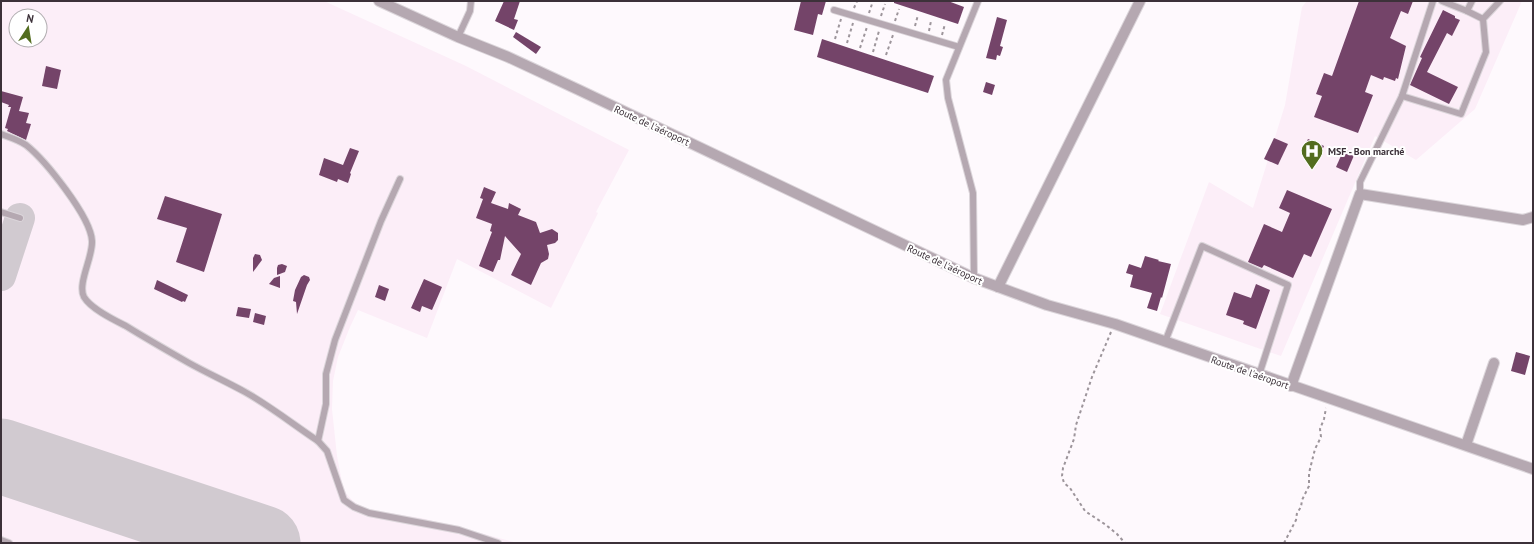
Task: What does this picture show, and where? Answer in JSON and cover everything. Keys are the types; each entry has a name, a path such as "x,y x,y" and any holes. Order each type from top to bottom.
{"street":[{"name":"Route de l'aéroport","path":"379,1 565,83 974,278 998,288 1047,305 1115,324 1533,469"},
{"path":"998,288 1140,1"},
{"path":"1291,386 1360,194 1523,220 1533,217"},
{"path":"1466,445 1494,363"}],"lane":[{"path":"458,37 470,11 470,1"},
{"path":"974,278 973,193 948,98 946,80 978,1"},
{"path":"1360,194 1360,182 1402,96 1433,1"},
{"path":"1442,1 1482,19"},
{"path":"1467,11 1472,1"},
{"path":"1482,19 1500,1"},
{"path":"834,10 959,47"},
{"path":"1402,96 1461,114 1486,52 1482,19"},
{"path":"1,134 17,140 34,152 68,193 90,229 92,250 82,290 84,297 90,303 104,314 182,359 246,393 318,441 327,451 344,500 354,507 376,514 459,530 498,543"},
{"path":"318,441 326,404 326,374 334,340 381,221 400,179"},
{"path":"1,212 20,218"},
{"path":"1165,342 1202,246 1288,285 1259,375"},
{"path":"1,540 9,543"}],"path":[{"path":"860,48 873,1"},
{"path":"873,52 885,4"},
{"path":"886,55 899,9"},
{"path":"835,40 843,12"},
{"path":"847,43 855,16"},
{"path":"1115,324 1092,377 1063,468 1062,476 1064,483 1070,488 1085,511 1112,529 1125,543"},
{"path":"1284,543 1296,520 1297,513 1301,508 1302,500 1309,486 1309,472 1315,450 1321,437 1320,429 1324,419 1328,398"}],"shaded area":[{"path":"1,1 324,1 466,66 629,150 596,212 598,213 551,308 457,259 427,338 358,310 338,357 333,381 332,409 337,456 342,482 346,493 352,500 360,506 371,510 421,518 517,543 1,543"},
{"name":"MSF - Bon marché","path":"1307,1 1522,1 1475,109 1416,160 1375,136 1281,356 1160,314 1209,182 1253,208 1285,105 1302,7"}],"building":[{"path":"504,1 520,1 514,19 518,20 514,30 495,21"},
{"path":"801,1 826,1 822,15 818,14 813,35 794,30"},
{"path":"894,1 948,1 964,7 958,24 894,3"},
{"path":"1359,1 1413,1 1408,14 1401,11 1390,38 1406,46 1398,79 1396,78 1395,81 1384,77 1383,80 1371,75 1365,92 1373,95 1358,133 1314,117 1322,96 1316,94 1324,73 1332,76"},
{"path":"1443,10 1460,20 1452,36 1447,33 1427,72 1458,87 1449,104 1410,85 1422,58 1420,57"},
{"path":"997,17 1007,20 1000,46 1003,47 1000,56 997,55 996,60 986,58"},
{"path":"516,32 541,47 536,54 513,37"},
{"path":"822,39 934,76 928,93 817,57"},
{"path":"46,66 61,70 57,89 42,86"},
{"path":"986,82 995,85 992,95 983,92"},
{"path":"1,91 23,97 19,111 29,113 26,123 31,124 26,140 7,131 8,129 5,128 11,107 8,107 9,105 1,102"},
{"path":"1274,138 1288,144 1278,165 1264,159"},
{"path":"1308,139 1324,146 1318,159 1302,151"},
{"path":"350,148 359,151 350,173 348,183 338,179 337,182 319,175 324,158 343,165"},
{"path":"1344,149 1355,153 1347,172 1336,167"},
{"path":"484,187 496,192 491,203 508,209 509,203 521,209 518,215 536,222 540,233 552,229 558,233 558,240 555,243 547,245 549,254 548,259 541,263 531,285 511,275 521,254 505,236 500,260 498,260 493,272 479,266 492,232 490,231 492,224 476,218 483,199 480,198"},
{"path":"1287,190 1332,209 1311,257 1304,254 1293,278 1264,265 1262,268 1248,262 1264,224 1282,232 1290,213 1279,208"},
{"path":"165,196 222,214 204,272 176,262 187,228 157,219"},
{"path":"255,254 260,255 262,260 253,272 253,258"},
{"path":"1145,256 1171,264 1157,311 1147,308 1152,293 1130,287 1133,275 1126,273 1129,264 1141,268"},
{"path":"282,264 287,266 285,272 277,275 278,265"},
{"path":"304,275 309,277 310,280 297,314 296,302 293,301 295,290 301,277"},
{"path":"280,276 280,288 269,284 274,278"},
{"path":"424,279 442,287 432,310 422,306 420,312 411,308"},
{"path":"157,280 188,295 185,302 154,289"},
{"path":"1256,284 1270,290 1256,329 1243,324 1244,321 1226,315 1234,292 1251,298"},
{"path":"379,285 389,289 385,301 375,297"},
{"path":"238,307 251,309 249,318 236,316"},
{"path":"255,313 266,316 264,325 253,322"},
{"path":"1516,352 1530,356 1525,375 1511,371"}],"taxiway":[{"path":"1,276 20,218"}],"runway":[{"path":"1,456 263,543"}],"place":[{"name":"MSF - Bon marché","path":"1312,170"}]}
